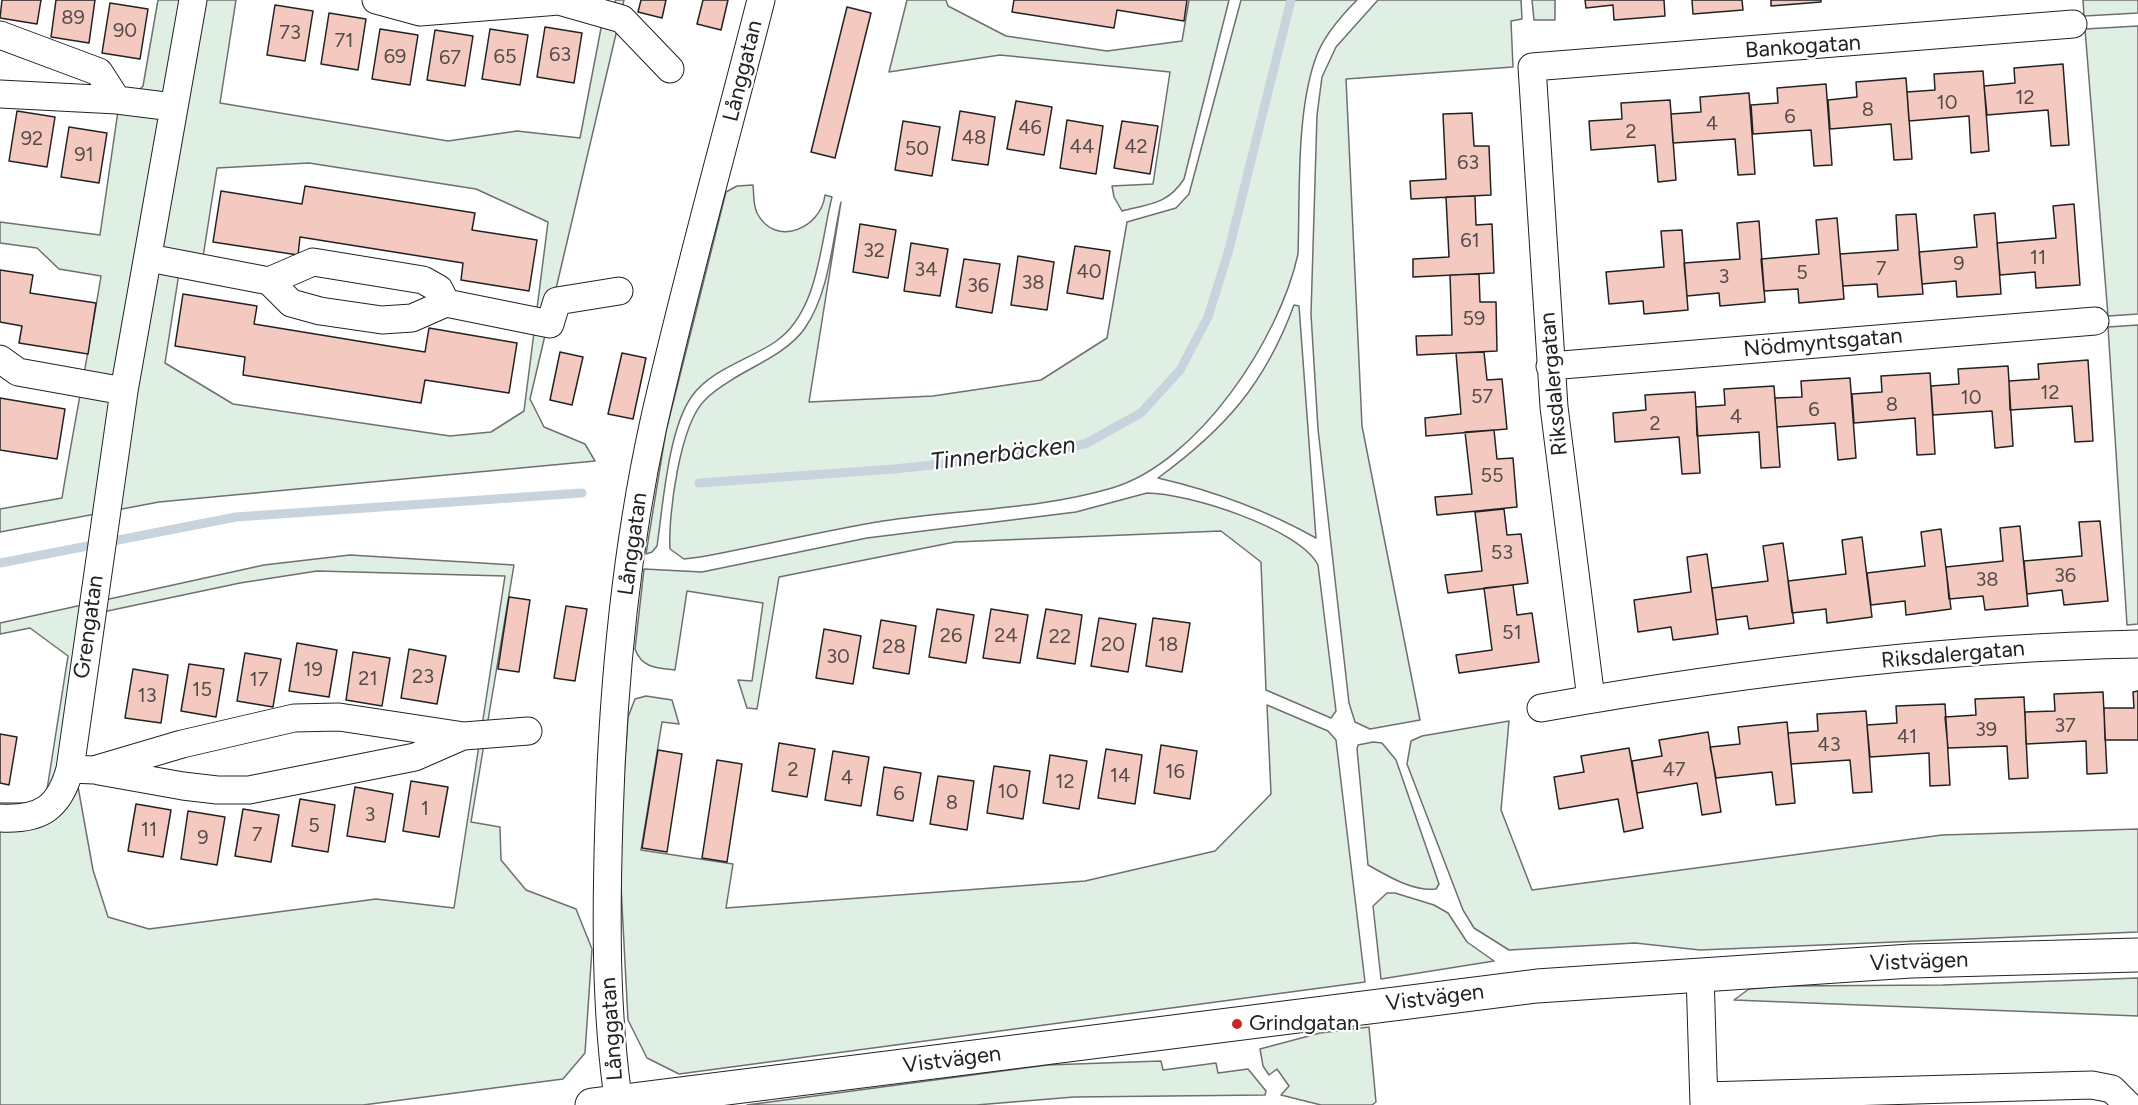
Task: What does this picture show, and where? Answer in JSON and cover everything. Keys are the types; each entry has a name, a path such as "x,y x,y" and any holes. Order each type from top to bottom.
{"main road":[{"name":"Vistvägen","path":"610,1104 1331,1010 1538,986 1911,962 2138,955"}],"street":[{"name":"Grengatan","path":"0,818 25,819 39,814 82,769 99,560 124,391 193,0"},
{"path":"376,0 420,12 557,1 622,19 670,69"},
{"name":"Långgatan","path":"610,1104 606,899 612,736 627,578 654,425 761,0"},
{"name":"Bankogatan","path":"1532,68 2073,24"},
{"path":"0,35 99,72 117,100"},
{"name":"Riksdalergatan","path":"1532,68 1550,366 1591,699"},
{"path":"0,94 117,100 173,107"},
{"path":"149,258 269,281 291,303 320,311 382,320 412,318 446,303 550,324 557,302 619,291"},
{"path":"269,281 313,262 423,280 439,289 446,303"},
{"name":"Nödmyntsgatan","path":"1550,366 2096,321"},
{"path":"6,369 124,391"},
{"name":"Riksdalergatan","path":"1541,708 1591,699 1869,661 1980,651 2138,644"},
{"path":"82,769 274,722 318,716 464,736 528,731"},
{"path":"82,769 183,786 217,790 249,790 415,757 464,736"},
{"path":"182,744 176,768 177,777 183,786"},
{"path":"1700,974 1704,1100 2092,1085 2112,1089 2128,1105"}],"green space":[{"path":"158,0 236,0 220,103 448,141 517,131 580,138 602,23 616,0 624,0 530,399 544,427 585,444 595,461 159,502 0,532 0,509 62,498 101,276 59,269 37,248 0,243 0,222 100,235 118,111 143,86","holes":["309,163 476,189 548,222 524,411 491,432 450,436 233,404 165,363 179,273 200,276 217,168"]},
{"path":"907,0 946,0 948,6 1006,36 1107,51 1182,41 1189,0 1229,0 1184,179 1172,194 1158,202 1122,211 1114,197 1112,186 1153,184 1170,72 1000,55 889,72"},
{"path":"1241,0 1357,0 1322,44 1309,82 1300,156 1298,254 1288,287 1254,358 1204,425 1175,453 1144,474 1112,488 1055,501 883,521 684,559 670,549 671,515 677,471 682,449 696,412 716,390 783,349 805,328 825,284 841,202 809,402 933,396 1041,380 1107,338 1127,222 1176,208 1189,194"},
{"path":"1378,0 1521,0 1522,19 1511,21 1513,67 1346,79 1362,426 1420,720 1370,729 1355,722 1349,703 1318,429 1311,314 1317,115 1322,77 1336,47"},
{"path":"1532,0 1555,0 1555,20 1534,20"},
{"path":"2083,0 2138,0 2138,13 2084,16"},
{"path":"2138,26 2138,314 2108,316 2085,29"},
{"path":"753,185 757,213 765,224 775,230 785,232 806,225 822,207 825,195 832,197 816,276 801,313 790,329 775,342 720,372 692,396 684,410 672,447 657,546 652,552 646,554 666,431 726,192 737,186"},
{"path":"1294,305 1299,306 1316,538 1239,502 1158,478 1223,423 1240,403 1270,358"},
{"path":"2138,325 2138,624 2127,625 2108,327"},
{"path":"1147,493 1188,499 1240,515 1289,538 1307,551 1318,565 1336,711 1331,718 1266,690 1261,562 1221,531 955,542 779,577 757,709 747,708 738,680 752,681 763,603 687,591 675,670 650,666 642,660 635,649 644,569 702,572 867,538 1076,512"},
{"path":"350,555 514,565 471,822 500,827 501,860 526,890 576,909 592,949 585,1053 563,1079 363,1105 0,1105 0,803 34,803 46,796 68,656 30,628 0,634 0,623 264,565","holes":["317,571 505,576 454,908 376,899 149,929 108,917 93,870 77,781 98,613 240,583"]},
{"path":"646,696 672,700 679,724 662,722 641,850 733,864 726,908 1085,881 1215,851 1271,794 1267,705 1328,731 1336,740 1365,982 679,1074 647,1058 628,1020 619,848 628,717 635,699"},
{"path":"1509,721 1501,810 1532,890 1942,835 2138,829 2138,932 1700,950 1635,943 1509,950 1474,928 1463,910 1407,764 1411,741 1422,736"},
{"path":"1382,743 1396,760 1439,884 1436,889 1410,886 1368,865 1357,749 1358,745"},
{"path":"1387,893 1395,893 1434,905 1448,913 1467,942 1494,961 1381,979 1373,906"},
{"path":"2138,978 2138,1016 1734,1000 1749,989 1783,986 1943,985"},
{"path":"1369,1027 1376,1102 1372,1105 1321,1105 1281,1095 1289,1086 1277,1069 1269,1075 1263,1066 1260,1049 1320,1033"},
{"path":"1161,1061 1163,1070 1216,1063 1218,1073 1248,1069 1266,1091 1265,1095 1074,1097 976,1105 747,1105 1047,1065"}],"building":[{"path":"2,0 41,0 37,24 0,18"},
{"path":"56,0 95,0 89,43 51,37"},
{"path":"641,0 666,0 662,18 638,12"},
{"path":"703,0 728,0 721,30 697,24"},
{"path":"1014,0 1187,0 1184,21 1117,10 1114,28 1012,12"},
{"path":"1585,0 1664,0 1665,16 1614,20 1613,5 1586,8"},
{"path":"1692,0 1742,0 1743,10 1693,14"},
{"path":"1771,0 1821,0 1821,2 1771,6"},
{"path":"110,3 148,9 140,59 102,53"},
{"path":"275,5 313,11 305,61 267,55"},
{"path":"847,7 871,13 835,158 811,152"},
{"path":"329,13 366,19 358,70 321,64"},
{"path":"545,27 582,33 574,83 537,77"},
{"path":"380,29 418,35 410,85 372,79"},
{"path":"490,29 528,35 520,85 482,79"},
{"path":"435,30 473,36 465,86 427,80"},
{"path":"2063,64 2069,145 2051,146 2048,110 1987,115 1984,86 2015,83 2014,68"},
{"path":"1983,71 1989,151 1971,153 1969,116 1909,121 1907,92 1935,90 1934,74"},
{"path":"1906,78 1912,159 1894,160 1891,124 1830,129 1828,100 1857,97 1856,82"},
{"path":"1826,84 1832,165 1814,166 1811,130 1753,134 1751,105 1778,103 1777,88"},
{"path":"1749,93 1755,174 1738,175 1735,139 1673,143 1671,114 1701,112 1700,97"},
{"path":"1670,100 1676,180 1658,182 1655,145 1591,150 1589,121 1622,119 1621,103"},
{"path":"1016,101 1052,107 1044,155 1007,149"},
{"path":"17,111 55,117 47,167 9,161"},
{"path":"960,111 995,117 988,165 952,160"},
{"path":"1472,113 1474,146 1489,146 1491,195 1411,199 1410,181 1446,179 1443,114"},
{"path":"1067,120 1103,126 1096,174 1060,168"},
{"path":"903,121 940,127 932,176 895,170"},
{"path":"1122,121 1158,126 1150,174 1114,168"},
{"path":"69,127 107,133 99,183 61,177"},
{"path":"305,186 475,213 472,230 537,240 529,291 461,280 463,263 300,237 298,255 213,242 221,191 302,204"},
{"path":"1475,196 1476,225 1492,224 1494,273 1413,277 1413,259 1449,257 1446,197"},
{"path":"2074,204 2080,285 2036,288 2035,272 2000,275 1997,243 2056,238 2053,206"},
{"path":"1995,213 2001,294 1957,297 1956,281 1922,284 1919,252 1977,247 1974,215"},
{"path":"1916,214 1923,294 1878,297 1877,284 1843,286 1840,254 1898,250 1896,215"},
{"path":"1837,218 1844,299 1799,303 1798,289 1764,291 1761,259 1819,254 1816,220"},
{"path":"1759,221 1765,302 1720,306 1719,293 1687,296 1684,263 1740,259 1737,223"},
{"path":"860,224 896,230 888,278 853,272"},
{"path":"1682,230 1688,310 1644,314 1643,301 1609,304 1606,272 1664,267 1661,231"},
{"path":"911,243 948,249 940,296 904,291"},
{"path":"1075,246 1110,251 1103,299 1067,293"},
{"path":"1018,256 1054,262 1047,310 1011,305"},
{"path":"964,259 1000,264 992,313 956,307"},
{"path":"0,270 33,275 30,293 96,303 88,354 19,343 22,326 0,322"},
{"path":"1479,274 1480,302 1496,302 1497,351 1417,355 1416,336 1452,335 1450,275"},
{"path":"183,294 257,306 254,324 425,352 429,328 517,343 509,393 425,380 421,403 243,375 245,357 175,346"},
{"path":"560,352 583,357 572,405 550,400"},
{"path":"1484,352 1487,380 1502,379 1507,429 1426,436 1425,418 1461,414 1456,353"},
{"path":"622,353 646,358 633,419 608,414"},
{"path":"2088,360 2093,441 2075,442 2072,406 2010,410 2009,381 2039,379 2038,364"},
{"path":"2008,366 2013,446 1995,448 1992,411 1933,415 1931,386 1959,384 1958,369"},
{"path":"1930,373 1935,454 1917,455 1915,418 1854,423 1852,394 1882,392 1881,376"},
{"path":"1850,378 1856,458 1838,460 1835,423 1777,427 1775,398 1802,397 1801,381"},
{"path":"1774,386 1780,467 1761,468 1759,432 1697,436 1696,407 1725,405 1724,389"},
{"path":"1695,392 1700,473 1682,474 1679,437 1615,442 1613,413 1646,410 1645,395"},
{"path":"0,398 65,409 57,459 0,450"},
{"path":"1494,430 1497,459 1513,458 1517,507 1437,515 1435,497 1472,494 1465,432"},
{"path":"1504,509 1507,535 1521,534 1528,583 1448,593 1445,575 1482,571 1475,512"},
{"path":"2100,521 2108,601 2064,605 2062,590 2027,594 2024,561 2082,556 2079,522"},
{"path":"2020,526 2028,606 1985,610 1983,596 1949,599 1946,567 2003,561 2000,528"},
{"path":"1941,529 1951,609 1906,615 1905,601 1871,605 1867,573 1925,566 1921,532"},
{"path":"1862,537 1872,617 1827,623 1826,609 1792,613 1788,581 1846,574 1842,540"},
{"path":"1783,543 1794,623 1749,629 1747,616 1716,620 1712,588 1768,581 1763,546"},
{"path":"1707,554 1718,634 1673,640 1671,627 1638,632 1634,600 1691,592 1687,557"},
{"path":"1513,585 1517,615 1532,613 1539,662 1459,673 1456,655 1492,650 1484,588"},
{"path":"509,597 530,600 519,672 498,669"},
{"path":"566,606 587,609 575,681 554,678"},
{"path":"937,609 974,615 966,663 929,657"},
{"path":"991,609 1028,615 1020,663 983,658"},
{"path":"1046,609 1082,615 1075,664 1037,658"},
{"path":"1099,618 1136,624 1128,672 1091,666"},
{"path":"1153,618 1190,623 1182,672 1146,666"},
{"path":"881,620 916,626 909,674 873,668"},
{"path":"824,629 861,636 853,684 816,678"},
{"path":"297,643 337,650 329,697 289,691"},
{"path":"409,649 446,656 437,704 401,698"},
{"path":"353,652 390,658 382,706 346,700"},
{"path":"245,653 281,659 273,707 237,701"},
{"path":"189,664 224,669 216,717 181,711"},
{"path":"133,669 168,675 161,723 125,718"},
{"path":"2138,691 2138,740 2105,740 2104,708 2134,708 2133,692"},
{"path":"2103,692 2107,773 2087,774 2086,741 2026,744 2025,712 2055,711 2054,694"},
{"path":"2024,697 2028,778 2009,779 2007,746 1948,748 1945,717 1976,715 1975,699"},
{"path":"1945,704 1950,785 1930,786 1929,753 1870,757 1867,725 1897,723 1896,706"},
{"path":"1866,711 1872,792 1853,793 1850,760 1791,764 1788,733 1818,731 1817,714"},
{"path":"1787,722 1795,803 1776,805 1772,772 1716,778 1710,747 1740,744 1738,727"},
{"path":"1708,732 1721,812 1702,815 1697,783 1637,793 1632,761 1662,756 1659,740"},
{"path":"0,734 17,737 9,785 0,783"},
{"path":"779,743 815,749 807,797 772,791"},
{"path":"1161,745 1197,751 1190,799 1154,793"},
{"path":"1629,748 1643,828 1624,832 1618,799 1559,809 1554,777 1584,772 1581,756"},
{"path":"1106,749 1142,755 1135,804 1098,798"},
{"path":"658,750 682,754 667,852 642,848"},
{"path":"833,751 869,757 861,806 825,800"},
{"path":"1050,755 1087,761 1079,809 1043,803"},
{"path":"717,760 742,764 727,862 702,858"},
{"path":"994,766 1030,771 1023,819 987,813"},
{"path":"884,767 921,773 913,821 877,815"},
{"path":"938,776 974,781 967,830 930,824"},
{"path":"411,781 448,787 439,837 403,831"},
{"path":"355,787 393,794 385,842 347,836"},
{"path":"300,799 335,805 328,852 292,846"},
{"path":"136,804 171,810 163,857 128,851"},
{"path":"243,809 279,815 271,862 235,856"},
{"path":"188,811 225,817 217,865 181,859"}],"waterway":[{"name":"Tinnerbäcken","path":"699,483 894,469 1028,455 1085,444 1141,413 1180,370 1208,317 1228,253 1291,0"},
{"path":"0,563 236,517 582,493"}],"place":[{"name":"Grindgatan","path":"1237,1024"}]}
